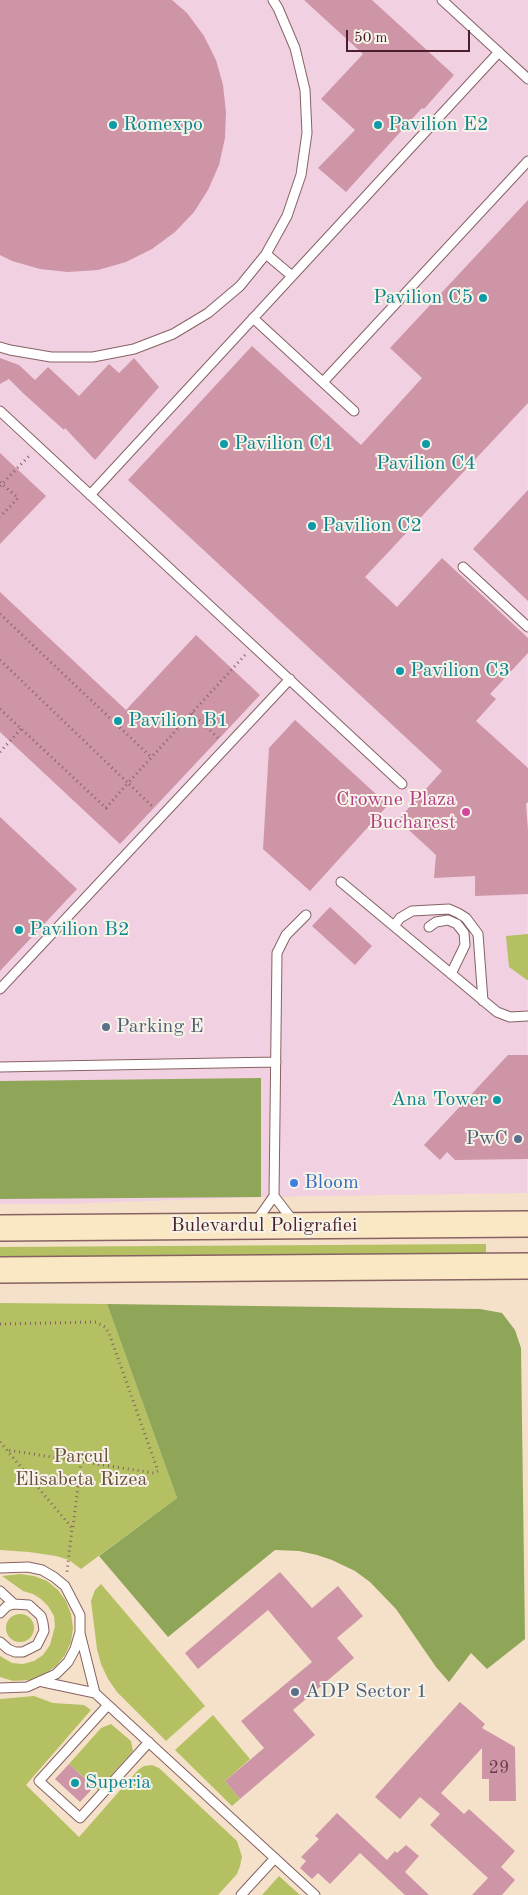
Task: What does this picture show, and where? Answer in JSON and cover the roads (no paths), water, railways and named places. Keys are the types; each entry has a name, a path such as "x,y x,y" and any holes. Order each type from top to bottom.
{"main road":[{"name":"Bulevardul Poligrafiei","path":"0,1228 528,1224"},
{"name":"Bulevardul Poligrafiei","path":"0,1270 528,1266"}],"lane":[{"path":"0,347 51,357 93,357 134,349 172,334 208,313 240,286 266,254 287,216 300,175 307,133 305,90 296,48 273,0"},
{"path":"442,0 528,79"},
{"path":"90,495 499,52"},
{"path":"323,382 528,161"},
{"path":"266,254 292,276"},
{"path":"253,318 354,411"},
{"path":"0,411 402,784"},
{"path":"463,567 528,627"},
{"path":"0,989 290,679"},
{"path":"341,882 483,1001 504,1016 528,1016"},
{"path":"394,926 400,918 412,911 448,909 466,918 478,934 483,1001"},
{"path":"253,1226 274,1196 277,952 286,935 306,915"},
{"path":"429,927 436,922 448,920 457,924 464,933 465,945 451,974"},
{"path":"0,1067 276,1062"},
{"path":"274,1196 297,1226"},
{"path":"0,1568 28,1567 42,1570 65,1586 80,1615 80,1632 95,1693"},
{"path":"0,1591 14,1604"},
{"path":"0,1613 8,1606 14,1604 29,1605 41,1616 44,1623 41,1638 37,1645 23,1652 8,1649 0,1642"},
{"path":"0,1688 28,1687 43,1682 56,1674 68,1662 75,1649 80,1632"},
{"path":"43,1682 95,1693 315,1895"},
{"path":"108,1705 39,1781 80,1818 149,1742"},
{"path":"241,1895 275,1858"}],"place":[{"name":"Romexpo","path":"113,125"},
{"name":"Pavilion E2","path":"378,125"},
{"name":"Pavilion C5","path":"483,298"},
{"name":"Pavilion C1","path":"224,444"},
{"name":"Pavilion C4","path":"426,444"},
{"name":"Pavilion C2","path":"312,526"},
{"name":"Pavilion C3","path":"400,671"},
{"name":"Pavilion B1","path":"118,721"},
{"name":"Crowne Plaza Bucharest","path":"466,812"},
{"name":"Pavilion B2","path":"19,930"},
{"name":"Parking E","path":"106,1027"},
{"name":"Ana Tower","path":"497,1100"},
{"name":"PwC","path":"518,1139"},
{"name":"Bloom","path":"294,1183"},
{"name":"ADP Sector 1","path":"295,1692"},
{"name":"Superia","path":"75,1783"}],"park label":[{"name":"Parcul Elisabeta Rizea","path":"81,1468"}]}
